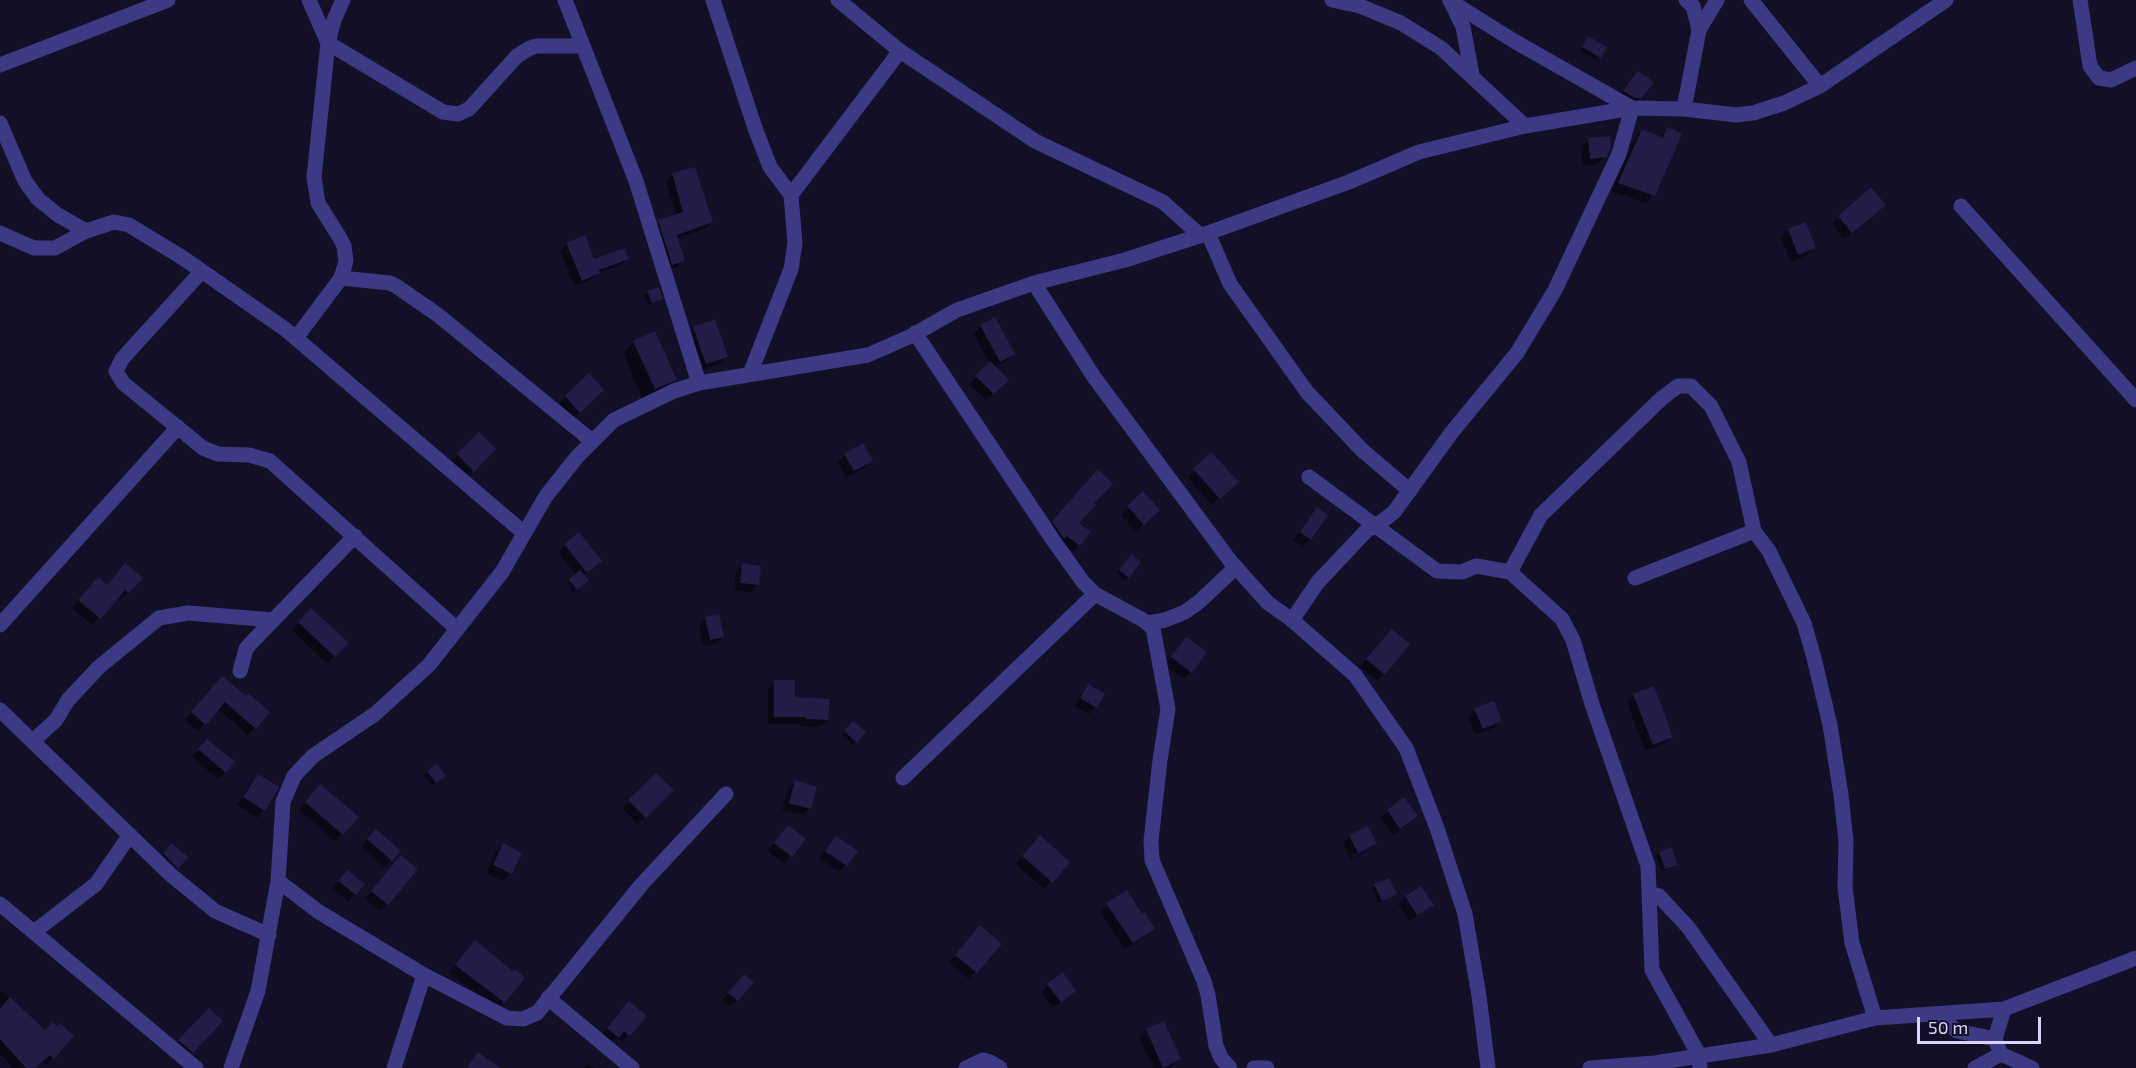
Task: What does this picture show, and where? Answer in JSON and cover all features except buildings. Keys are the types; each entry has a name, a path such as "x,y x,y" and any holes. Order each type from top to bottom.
{"street":[{"path":"0,65 168,0"},
{"path":"309,0 328,43 442,112 458,114 469,109 517,56 530,48 582,46"},
{"path":"296,338 341,278 346,261 344,246 318,203 314,189 328,43 334,20 343,0"},
{"path":"565,0 636,181 699,383"},
{"path":"713,0 755,128 770,166 791,195 795,243 791,269 750,374"},
{"path":"838,0 900,51 1035,141 1163,202 1204,234 1230,284 1307,392 1362,450 1410,491"},
{"path":"1332,0 1360,6 1401,23 1441,48 1525,126"},
{"path":"1450,0 1463,27 1472,75"},
{"path":"1450,0 1514,41 1632,108"},
{"path":"1686,0 1693,6 1699,30"},
{"path":"1684,109 1699,30 1717,0"},
{"path":"1751,0 1820,86"},
{"path":"231,1068 258,991 278,881 283,802 294,776 313,756 375,714 429,665 502,572 546,496 577,457 614,420 674,391 699,383 868,356 957,310 1034,283 1125,260 1204,234 1349,182 1419,152 1525,126 1632,108 1684,109 1736,116 1784,103 1820,86 1946,0"},
{"path":"2080,0 2090,66 2099,78 2111,80 2136,68"},
{"path":"791,195 900,51"},
{"path":"1292,620 1318,582 1367,530 1394,512 1452,432 1517,353 1555,290 1619,154 1632,108"},
{"path":"0,123 25,181 38,199 86,231"},
{"path":"1961,206 2136,400"},
{"path":"0,233 34,248 55,248 86,231 114,222 129,225 202,272 296,338 524,533"},
{"path":"202,272 122,359 116,371 123,383 203,448 218,454 249,455 270,461 458,629"},
{"path":"341,278 390,283 396,286 438,315 592,441"},
{"path":"1034,283 1094,377 1141,443 1236,567 1268,603 1292,620 1355,675 1406,748 1437,828 1465,914 1488,1068"},
{"path":"915,333 1083,582 1095,594 1153,628 1168,710 1152,829 1152,860 1204,981 1216,1046 1221,1058 1230,1068"},
{"path":"1510,572 1541,514 1662,398 1678,386 1690,386 1711,406 1739,462 1754,531 1769,550 1804,623 1814,658 1830,725 1841,795 1846,841 1845,887 1852,943 1875,1018"},
{"path":"0,625 178,427"},
{"path":"1309,477 1437,571 1462,572 1476,566 1510,572 1562,619 1573,640 1592,704 1643,845 1648,866 1652,969 1699,1061"},
{"path":"1635,578 1754,531"},
{"path":"240,671 246,649 355,536"},
{"path":"1148,623 1165,620 1185,612 1236,567"},
{"path":"903,778 1095,594"},
{"path":"33,741 56,720 68,700 99,667 159,618 188,613 273,620"},
{"path":"0,710 171,875 215,911 269,935"},
{"path":"278,881 319,912 424,975 507,1018 523,1019 537,1013 642,884 726,794"},
{"path":"34,932 96,884 130,835"},
{"path":"1649,893 1659,896 1688,927 1771,1045"},
{"path":"0,904 196,1068"},
{"path":"1590,1068 1699,1061 1875,1018 2004,1009 2136,958"},
{"path":"394,1068 424,975"},
{"path":"548,998 633,1068"},
{"path":"2004,1009 1995,1039 2001,1054 2032,1068"},
{"path":"1937,1014 1957,1031 1995,1039"},
{"path":"1975,1068 2001,1054"},
{"path":"966,1068 983,1060 1000,1068"},
{"path":"1254,1068 1267,1068"}]}
